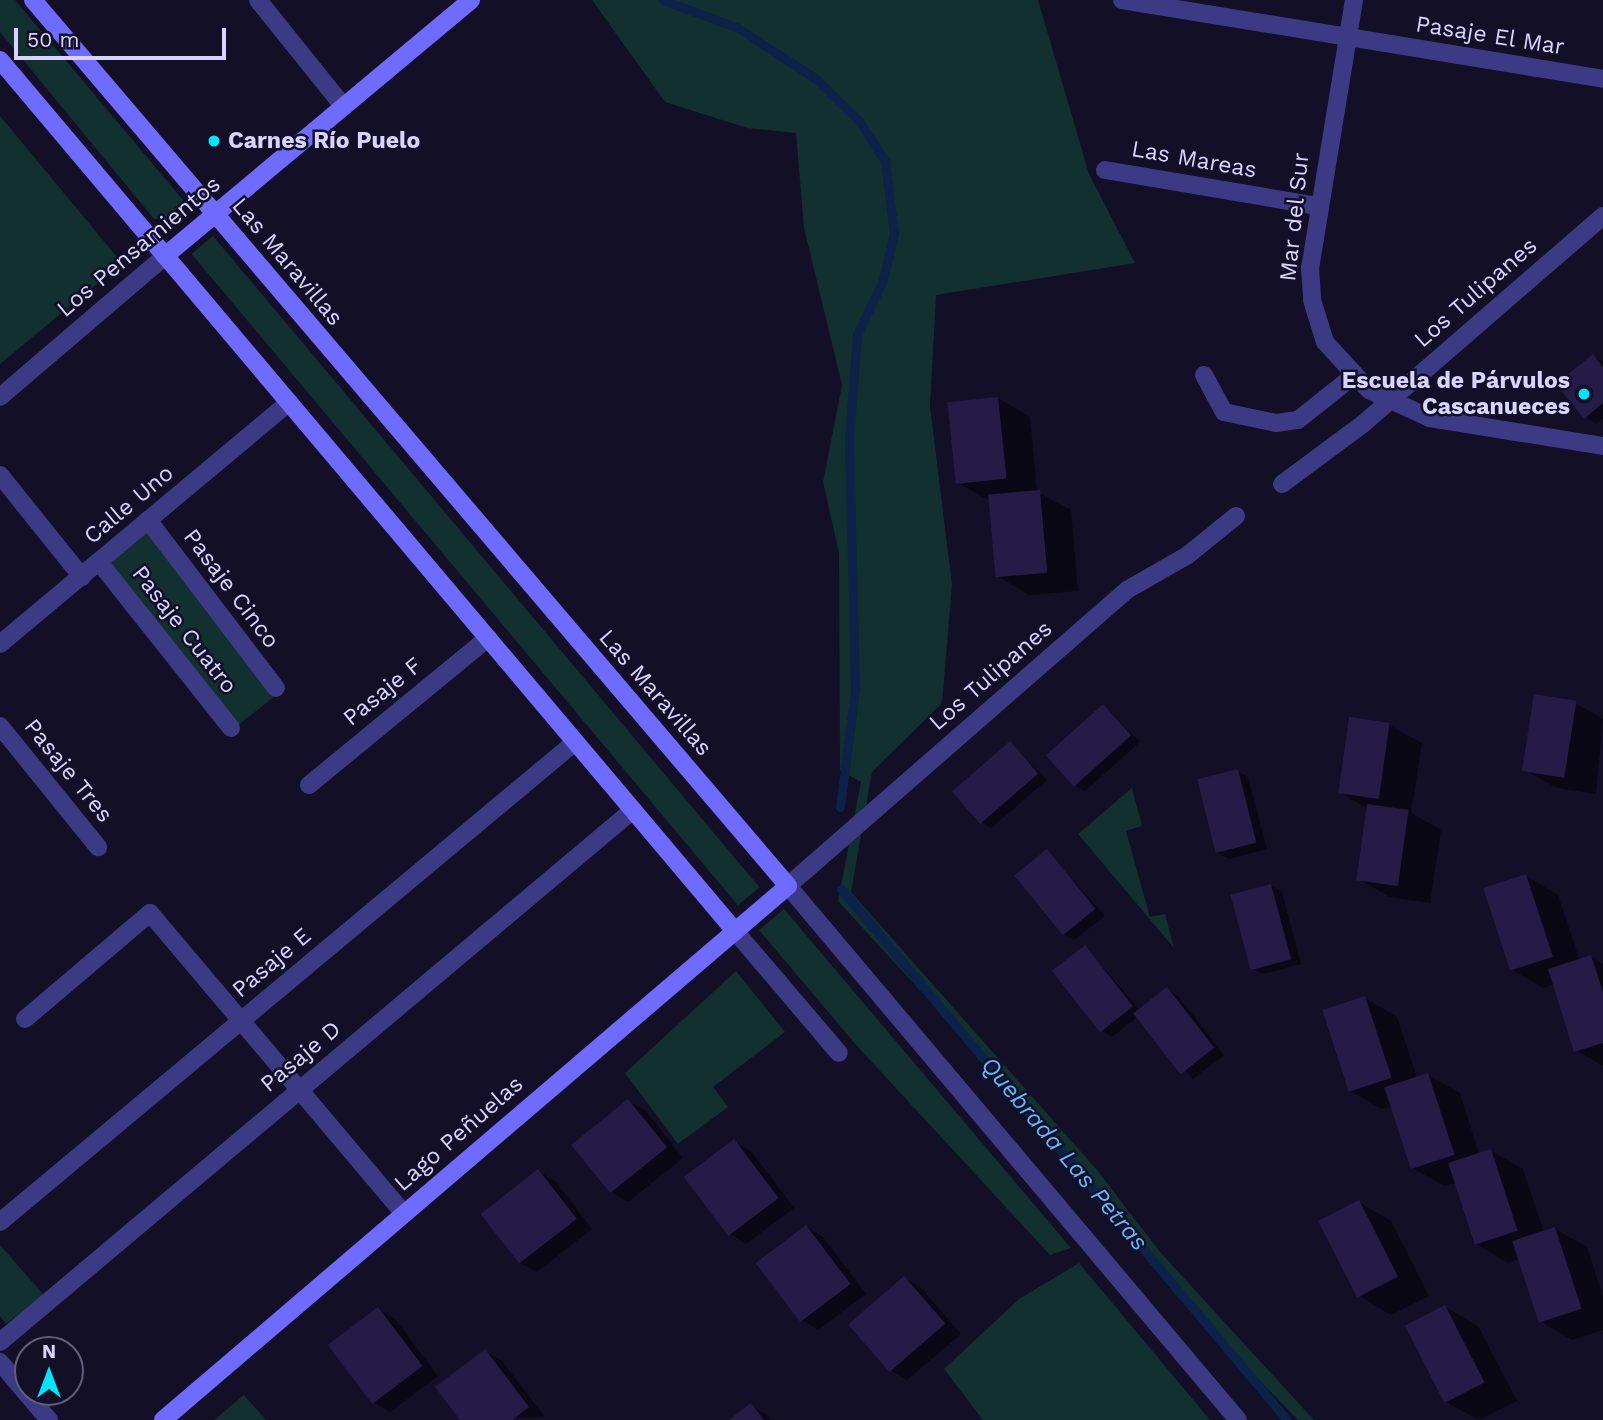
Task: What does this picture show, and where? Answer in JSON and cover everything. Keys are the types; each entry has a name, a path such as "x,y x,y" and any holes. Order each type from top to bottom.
{"street":[{"name":"Las Maravillas","path":"33,0 788,886 1238,1420"},
{"path":"258,0 344,107"},
{"name":"Los Pensamientos","path":"0,397 471,0"},
{"name":"Pasaje El Mar","path":"1122,0 1603,79"},
{"name":"Mar del Sur","path":"1354,0 1318,206 1312,300 1325,342 1352,377 1388,401 1430,418 1603,446"},
{"path":"0,60 839,1053"},
{"name":"Las Mareas","path":"1105,170 1318,206"},
{"name":"Los Tulipanes","path":"1282,484 1388,401 1603,216"},
{"path":"1204,375 1224,412 1276,423 1298,420 1352,377"},
{"name":"Calle Uno","path":"0,644 289,402"},
{"path":"0,475 82,576"},
{"name":"Los Tulipanes","path":"788,886 1128,590 1188,555 1236,516"},
{"name":"Pasaje Cinco","path":"148,520 276,688"},
{"name":"Pasaje Cuatro","path":"99,562 231,728"},
{"name":"Pasaje F","path":"309,785 488,638"},
{"name":"Pasaje Tres","path":"0,726 98,847"},
{"name":"Pasaje E","path":"0,1222 575,742"},
{"name":"Pasaje D","path":"0,1342 633,810"},
{"name":"Lago Peñuelas","path":"163,1420 788,886"},
{"path":"25,1019 150,913 404,1214"},
{"path":"0,1362 49,1420"}],"green space":[{"path":"0,0 15,0 183,200 177,217 154,219 0,32"},
{"path":"592,0 1038,0 1089,174 1135,263 936,295 930,406 952,585 942,703 872,772 851,892 1097,1170 1160,1252 1314,1420 1298,1420 1175,1294 1006,1084 838,901 861,782 840,770 839,553 823,482 842,385 804,228 796,133 747,128 665,102"},
{"path":"0,116 122,263 0,364"},
{"path":"213,236 759,887 738,905 192,254"},
{"path":"146,528 277,695 234,728 103,561"},
{"path":"1132,788 1142,826 1126,831 1150,917 1165,914 1174,948 1078,834"},
{"path":"784,909 1071,1248 1050,1255 857,1046 759,930"},
{"path":"736,971 785,1032 713,1087 728,1107 678,1144 625,1073"},
{"path":"0,1245 44,1295 6,1324 0,1316"},
{"path":"1079,1263 1210,1420 983,1420 944,1369 1019,1299"},
{"path":"244,1395 266,1420 214,1420"}],"building":[{"name":"Escuela de Párvulos Cascanueces","path":"1593,354 1603,367 1603,403 1584,419 1556,384"},
{"path":"998,397 1007,479 956,484 947,402"},
{"path":"1040,490 1047,573 995,577 988,495"},
{"path":"1534,694 1576,701 1564,778 1522,771"},
{"path":"1103,704 1131,735 1074,787 1046,756"},
{"path":"1349,717 1390,723 1379,799 1338,793"},
{"path":"1010,741 1038,773 980,824 952,792"},
{"path":"1238,769 1256,843 1216,853 1197,779"},
{"path":"1367,804 1409,810 1398,886 1356,880"},
{"path":"1047,849 1095,909 1063,935 1014,875"},
{"path":"1526,874 1553,957 1510,971 1483,888"},
{"path":"1271,884 1291,959 1251,970 1230,895"},
{"path":"1085,945 1133,1006 1100,1032 1052,971"},
{"path":"1591,955 1603,992 1603,1043 1574,1052 1548,969"},
{"path":"1167,987 1214,1048 1181,1074 1133,1013"},
{"path":"1365,996 1392,1078 1349,1092 1322,1010"},
{"path":"1428,1073 1455,1155 1411,1169 1384,1087"},
{"path":"628,1099 667,1147 610,1193 571,1145"},
{"path":"734,1139 779,1198 728,1236 684,1177"},
{"path":"1491,1149 1518,1231 1475,1245 1448,1163"},
{"path":"538,1169 577,1219 519,1264 480,1214"},
{"path":"1359,1200 1398,1277 1357,1298 1318,1221"},
{"path":"806,1225 851,1284 800,1322 756,1263"},
{"path":"1555,1227 1582,1309 1539,1323 1512,1241"},
{"path":"904,1276 945,1324 889,1372 848,1325"},
{"path":"1445,1305 1484,1383 1444,1403 1405,1325"},
{"path":"378,1307 423,1366 372,1404 328,1345"},
{"path":"485,1349 529,1407 512,1420 460,1420 435,1387"},
{"path":"751,1403 764,1420 729,1420"}],"waterway":[{"path":"663,0 738,28 815,78 859,121 885,161 894,233 883,280 857,335 849,440 855,690 840,807"},
{"name":"Quebrada Las Petras","path":"841,889 1287,1420"}],"place":[{"name":"Carnes Río Puelo","path":"214,141"},
{"name":"Escuela de Párvulos Cascanueces","path":"1584,394"}]}
